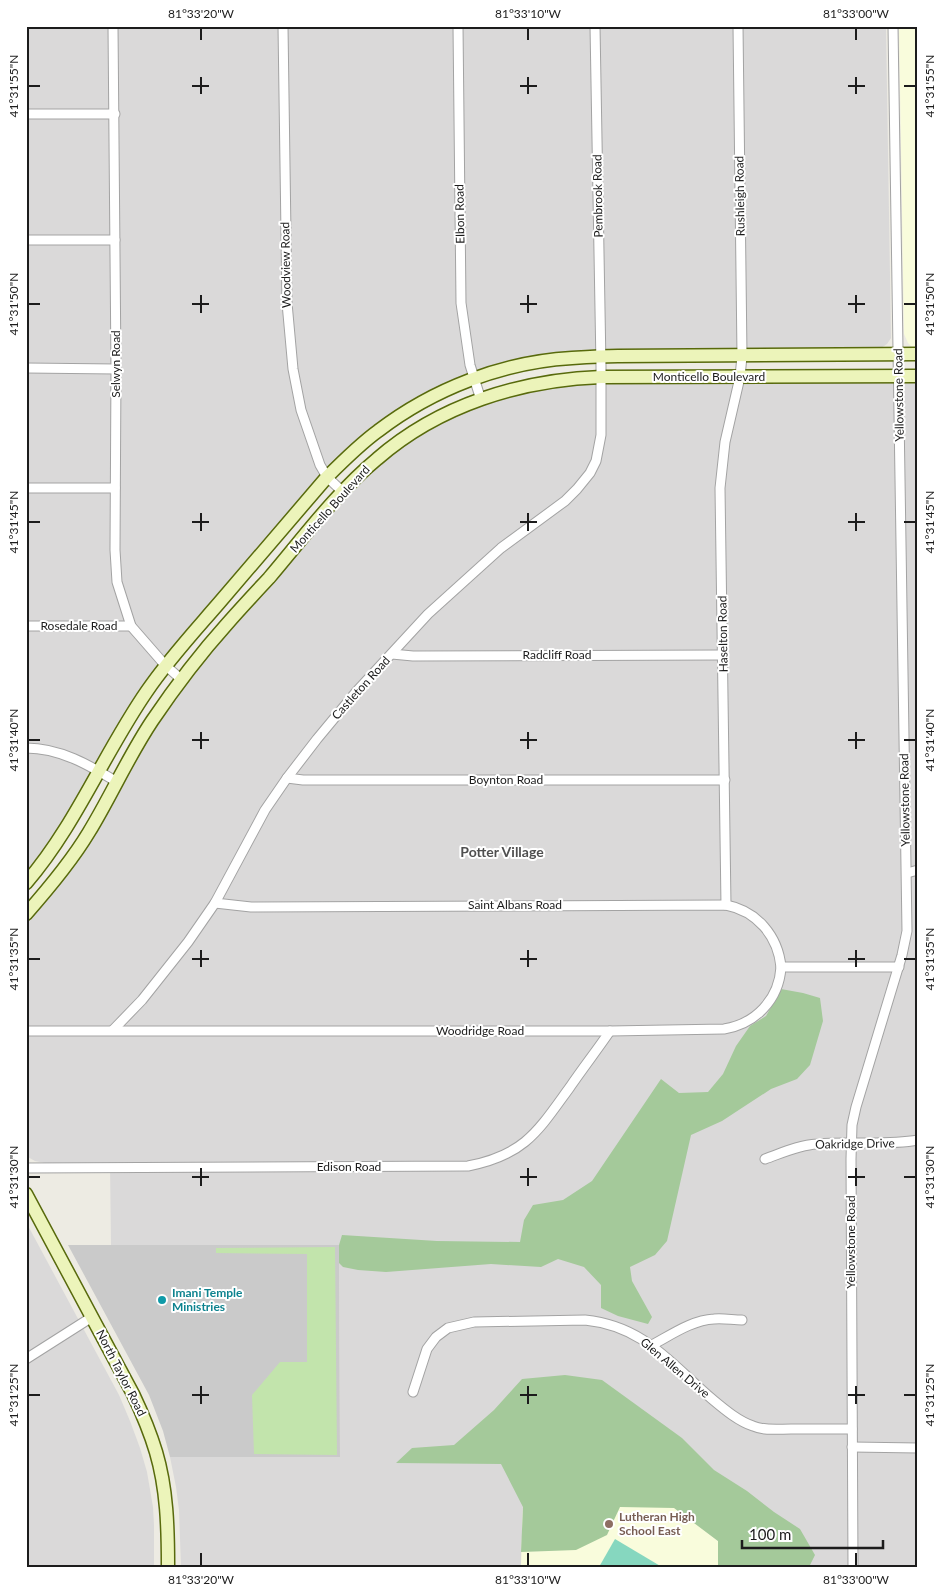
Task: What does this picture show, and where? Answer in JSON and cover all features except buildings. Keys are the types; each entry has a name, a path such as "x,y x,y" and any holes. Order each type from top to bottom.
{"main road":[{"name":"Monticello Boulevard","path":"26,883 40,867 64,831 84,799 121,730 165,665 327,477 377,431 410,409 443,391 500,371 532,363 571,358 601,367 742,366 918,354"},
{"name":"Monticello Boulevard","path":"26,914 69,863 88,834 151,722 226,624 343,492 376,459 407,436 445,414 481,400 544,382 580,378 601,367 742,366 918,376"},
{"name":"North Taylor Road","path":"26,1194 133,1394 148,1428 156,1453 165,1501 168,1532 168,1567"}],"street":[{"name":"Selwyn Road","path":"113,26 116,240 114,550 117,582 131,626 165,665 182,680"},
{"name":"Woodview Road","path":"283,26 287,303 292,369 301,410 320,465 327,477 343,492"},
{"name":"Elbon Road","path":"458,26 461,303 466,342 474,380 481,400"},
{"name":"Pembrook Road","path":"595,26 601,367"},
{"name":"Rushleigh Road","path":"738,26 742,366"},
{"name":"Yellowstone Road","path":"853,1567 852,1125 906,943 907,931 893,26"},
{"path":"26,114 114,114"},
{"path":"26,240 116,240"},
{"name":"Haselton Road","path":"726,904 721,476 725,442 742,366"},
{"name":"Castleton Road","path":"113,1030 148,993 188,942 215,903 265,810 287,778 351,699 428,614 501,548 566,501 590,473 599,447 601,367"},
{"path":"26,368 116,369"},
{"path":"26,488 115,488"},
{"name":"Rosedale Road","path":"26,626 131,626"},
{"name":"Radcliff Road","path":"392,654 413,656 723,655"},
{"path":"26,748 36,748 66,755 117,782"},
{"name":"Boynton Road","path":"287,778 303,780 725,780"},
{"path":"907,873 918,870"},
{"name":"Saint Albans Road","path":"215,903 250,906 726,904 751,914 766,930 776,946 781,967"},
{"path":"781,967 899,967"},
{"name":"Woodridge Road","path":"26,1031 610,1031 724,1029 739,1026 756,1016 768,1003 778,985 781,967"},
{"name":"Edison Road","path":"26,1168 468,1166 487,1163 503,1157 539,1130 610,1031"},
{"name":"Oakridge Drive","path":"766,1160 808,1145 895,1143 918,1140"},
{"path":"26,1359 92,1317"},
{"path":"652,1345 682,1328 708,1319 742,1320"},
{"name":"Glen Allen Drive","path":"413,1392 427,1349 436,1337 448,1328 474,1322 586,1320 603,1322 618,1327 652,1345 723,1408 751,1426 777,1429 852,1429"},
{"path":"852,1447 918,1448"}],"shaded area":[{"path":"26,26 886,26 891,338 881,348 547,354 516,359 489,367 454,380 415,400 371,429 152,674 103,752 81,794 55,836 26,873"},
{"path":"899,26 918,26 918,349 908,343 904,334"},
{"path":"580,382 918,382 918,1567 718,1567 718,1541 523,1507 521,1567 181,1567 179,1510 170,1457 340,1457 339,1245 111,1245 110,1164 45,1163 35,1161 26,1156 26,922 61,882 159,720 205,659 351,490 384,459 420,434 457,414 506,396"},
{"path":"26,1222 119,1395 130,1421 147,1472 153,1507 154,1567 26,1567"},
{"path":"68,1245 339,1245 340,1457 170,1457 163,1431 149,1395"},
{"name":"Lutheran High School East","path":"523,1507 674,1507 718,1541 718,1567 521,1567"}],"green space":[{"path":"781,989 820,998 823,1021 810,1065 797,1079 771,1089 722,1121 691,1135 667,1241 655,1255 630,1267 632,1281 652,1317 648,1324 618,1316 601,1308 601,1285 584,1267 558,1259 541,1267 491,1264 386,1272 358,1270 343,1267 339,1263 339,1245 342,1235 437,1241 520,1242 524,1220 533,1205 563,1200 592,1181 661,1079 679,1093 708,1092 723,1074 736,1046 750,1026 766,1016"},
{"path":"335,1247 337,1455 254,1454 252,1395 280,1362 307,1362 307,1254 216,1253 216,1248"},
{"path":"565,1375 602,1380 682,1438 714,1470 800,1529 815,1555 809,1567 718,1567 718,1541 674,1508 620,1507 607,1535 576,1550 521,1552 523,1507 501,1464 396,1463 412,1448 454,1445 494,1410 522,1379"},
{"path":"615,1539 662,1567 599,1567"}],"place":[{"name":"Imani Temple Ministries","path":"162,1300"},
{"name":"Lutheran High School East","path":"609,1524"}],"district":[{"name":"Potter Village","path":"502,852"}]}
